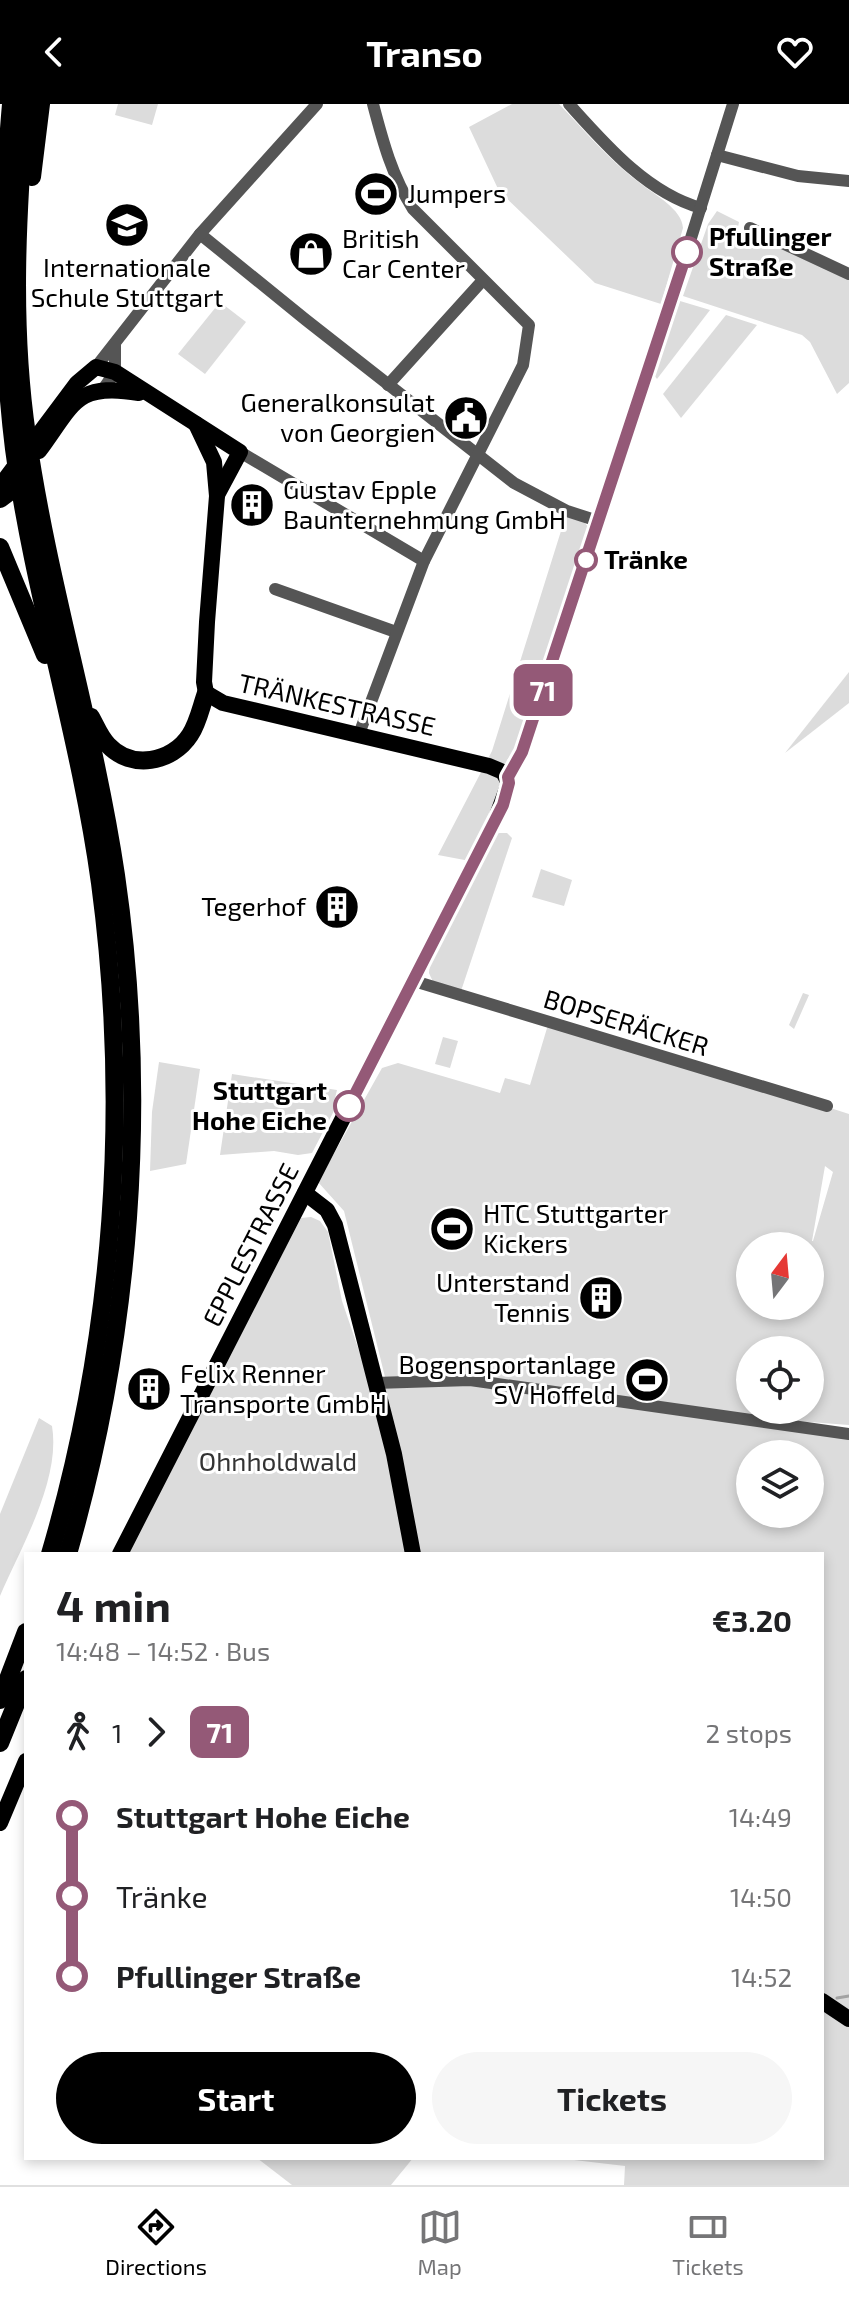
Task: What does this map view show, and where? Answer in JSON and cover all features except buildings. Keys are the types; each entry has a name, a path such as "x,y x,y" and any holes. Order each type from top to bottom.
{"highway":[{"path":"11,104 31,187 7,239 26,432 73,699 99,882 112,1006 115,1097 112,1201 99,1326 80,1440 51,1552"},
{"path":"26,104 7,239 2,325 14,448 6,494 73,699 107,819 123,937 132,1083 131,1171 123,1275 106,1391 69,1552"},
{"path":"22,142 41,104"},
{"path":"0,547 73,699 109,746 128,758 155,761 183,745 192,733 206,693"},
{"path":"0,1700 24,1638"},
{"path":"0,1743 24,1684"}],"main road":[{"path":"6,494 77,383 96,367 115,372 240,452"},
{"path":"6,494 75,404 92,390 104,388 145,394"},
{"name":"TRÄNKESTRASSE","path":"196,424 214,462 217,496 211,546 206,693 223,703 489,766 508,777"},
{"name":"TRÄNKESTRASSE","path":"217,496 240,452"},
{"name":"EPPLESTRASSE","path":"121,1552 503,805 508,777"},
{"path":"305,1193 327,1210 335,1225 404,1496 413,1552"},
{"path":"0,1823 24,1766"},
{"path":"824,2002 849,2019"}],"street":[{"path":"96,367 200,234 317,104"},
{"path":"359,734 424,561 523,365 529,325 431,228 402,191 387,157 373,104"},
{"path":"569,104 640,175 667,193 701,208"},
{"name":"EPPLESTRASSE","path":"508,777 522,752 733,104"},
{"path":"717,155 798,176 849,181"},
{"path":"750,228 849,274"},
{"path":"200,234 476,454 538,497 598,521"},
{"path":"388,385 483,280"},
{"path":"104,388 115,372 115,344"},
{"path":"240,452 424,561"},
{"path":"275,589 396,632"},
{"name":"BOPSERÄCKER","path":"414,981 827,1106"},
{"path":"375,1383 470,1380 849,1434"}],"green space":[{"path":"118,104 158,104 152,125 115,115"},
{"path":"512,104 559,104 619,166 678,215 683,228 661,304 595,283 499,191 469,127"},
{"path":"717,211 739,222 737,232 752,239 759,237 849,280 849,383 837,394 810,342 802,335 683,296 708,224"},
{"path":"680,301 710,310 657,379 654,375"},
{"path":"220,302 246,322 205,374 178,354"},
{"path":"726,315 757,325 681,418 663,394"},
{"path":"566,515 584,522 589,528 588,536 517,749 507,760 502,785 470,861 438,855 492,751"},
{"path":"849,672 849,703 785,753"},
{"path":"497,833 507,833 512,838 461,991 433,982 429,973 430,962"},
{"path":"541,869 572,880 564,906 532,897"},
{"path":"803,993 809,995 794,1029 789,1025"},
{"name":"Ohnholdwald","path":"550,1018 849,1114 849,1425 824,1423 824,1336 736,1336 736,1424 797,1424 849,1439 849,2185 624,2185 625,2166 574,2160 824,2160 824,1552 128,1552 301,1218 311,1217 320,1221 328,1232 342,1301 371,1386 385,1377 344,1211 318,1182 382,1068 398,1063 500,1093 505,1078 530,1085"},
{"path":"443,1037 458,1041 450,1068 435,1064"},
{"path":"159,1062 200,1069 186,1164 150,1171 152,1112"},
{"path":"232,1074 337,1090 336,1107 312,1153 298,1155 274,1151 220,1155"},
{"path":"39,1418 52,1426 51,1468 37,1513 0,1596 0,1514"},
{"path":"260,2160 411,2160 391,2185 292,2185"}],"waterway":[{"path":"837,1998 849,1996"}],"bus line":[{"name":"71","path":"349,1106 503,805 508,777 522,752 687,252"}],"place":[{"name":"Jumpers","path":"376,194"},
{"name":"Internationale Schule Stuttgart","path":"127,225"},
{"name":"Pfullinger Straße","path":"687,252"},
{"name":"British Car Center","path":"311,254"},
{"name":"Generalkonsulat von Georgien","path":"466,418"},
{"name":"Gustav Epple Baunternehmung GmbH","path":"252,505"},
{"name":"Tränke","path":"586,560"},
{"name":"Tegerhof","path":"337,907"},
{"name":"Stuttgart Hohe Eiche","path":"349,1106"},
{"name":"HTC Stuttgarter Kickers","path":"452,1229"},
{"name":"Unterstand Tennis","path":"601,1298"},
{"name":"Bogensportanlage SV Hoffeld","path":"647,1380"},
{"name":"Felix Renner Transporte GmbH","path":"149,1389"}]}
